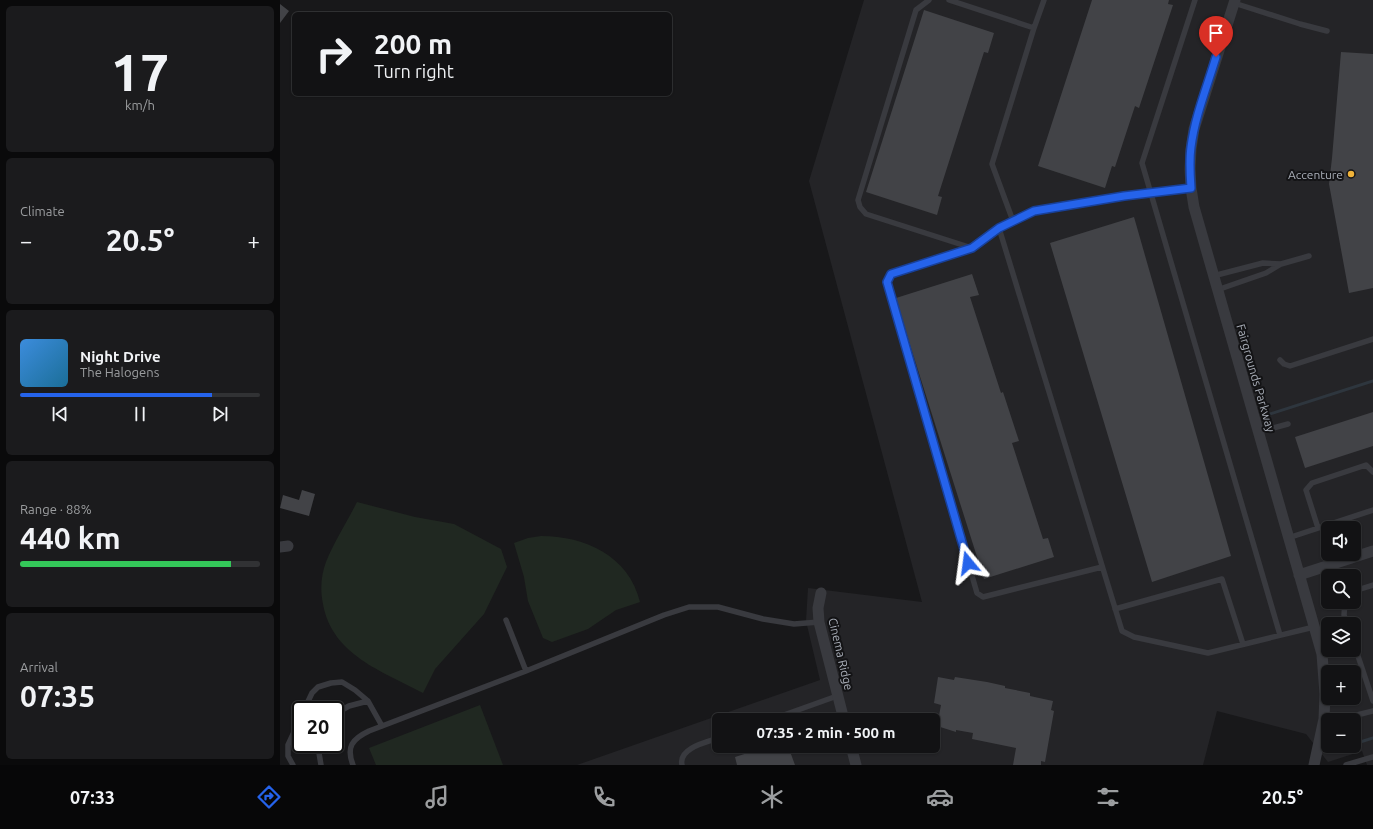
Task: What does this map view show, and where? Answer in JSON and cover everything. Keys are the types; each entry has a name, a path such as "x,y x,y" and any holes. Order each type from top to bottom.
{"street":[{"name":"Fairgrounds Parkway","path":"1234,2 1194,129 1190,168 1191,188 1194,207 1217,291 1322,654 1325,694 1324,713"},
{"path":"1298,575 1373,551"},
{"name":"Cinema Ridge","path":"821,593 818,608 820,622 842,713"},
{"name":"Fairgrounds Parkway","path":"1314,765 1321,733"},
{"path":"853,753 856,765"}],"lane":[{"path":"929,0 916,10 858,200 860,207 866,214 972,248"},
{"path":"949,0 1034,28"},
{"path":"1013,221 992,164 1044,0"},
{"path":"1195,0 1142,163 1152,192 1280,635"},
{"path":"1234,2 1293,22 1327,31"},
{"path":"1102,567 983,597 977,593 887,282 891,274 972,248 999,228 1034,211 1152,192 1191,188"},
{"path":"999,228 1122,631 1134,637 1208,653 1314,627"},
{"path":"1217,291 1266,273 1281,264 1309,256"},
{"path":"1213,276 1263,263 1281,264"},
{"path":"1280,360 1284,364 1290,366 1373,339"},
{"path":"1258,432 1288,424"},
{"path":"1318,528 1306,490 1312,483 1366,465 1373,472"},
{"path":"1288,538 1373,510"},
{"path":"1115,609 1222,579 1243,644"},
{"path":"1361,589 1373,585"},
{"path":"353,765 350,757 351,745 358,736 526,671 664,615 690,607 718,607 763,619 794,624 820,622"},
{"path":"506,620 526,671"},
{"path":"1358,657 1373,701"},
{"path":"308,701 318,687 331,683 342,682 355,690 368,701 382,726"},
{"path":"790,713 837,696"},
{"path":"344,709 368,701"},
{"path":"1361,714 1373,711"},
{"path":"292,736 288,745 288,756 293,765"},
{"path":"682,765 681,762 683,755 687,751 694,746 712,740"},
{"path":"319,753 321,765"},
{"path":"1346,765 1373,757"}],"shaded area":[{"path":"864,0 1373,0 1373,765 1367,765 1361,751 1361,713 1321,713 1321,753 1356,753 1328,762 1306,734 1217,711 1203,765 577,765 712,718 712,753 940,753 940,713 726,713 820,680 806,621 808,588 922,602 809,181"},
{"path":"357,502 415,517 454,524 501,549 507,567 484,614 435,669 423,693 376,669 361,659 348,649 328,622 323,604 323,572 333,547"},
{"path":"541,536 573,540 589,545 603,552 626,572 634,586 640,602 616,610 588,629 552,642 543,638 528,601 524,577 514,543 528,538"},
{"path":"480,705 503,765 376,765 369,748"}],"building":[{"path":"1092,0 1169,0 1168,4 1173,5 1139,108 1135,106 1115,167 1112,166 1105,188 1038,166"},
{"path":"280,4 289,11 280,23"},
{"path":"924,10 994,33 988,53 984,52 938,196 942,197 937,215 866,192"},
{"name":"Accenture","path":"1341,52 1373,54 1373,288 1349,293 1329,184"},
{"path":"1134,217 1231,556 1152,582 1050,243"},
{"path":"972,274 979,295 970,297 1001,393 1003,392 1019,441 1012,443 1043,539 1048,538 1054,557 984,579 896,298"},
{"path":"1373,412 1373,446 1305,468 1295,437"},
{"path":"302,490 315,494 309,516 280,508 283,495 299,500"},
{"path":"938,677 954,680 955,677 987,682 1005,686 1005,688 1030,693 1030,696 1053,701 1051,710 1054,711 1045,762 1041,761 1041,765 1013,765 1016,748 972,739 973,733 956,730 956,732 940,727 941,705 934,703"},
{"path":"748,753 791,753 795,765 737,765 735,757"}],"waterway":[{"path":"1267,415 1373,381"},
{"path":"1361,742 1373,738"}],"place":[{"name":"Accenture","path":"1351,174"}],"route":[{"path":"968,563 887,282 891,274 972,248 999,228 1034,211 1124,196 1191,188 1190,168 1194,129 1216,57"}]}
